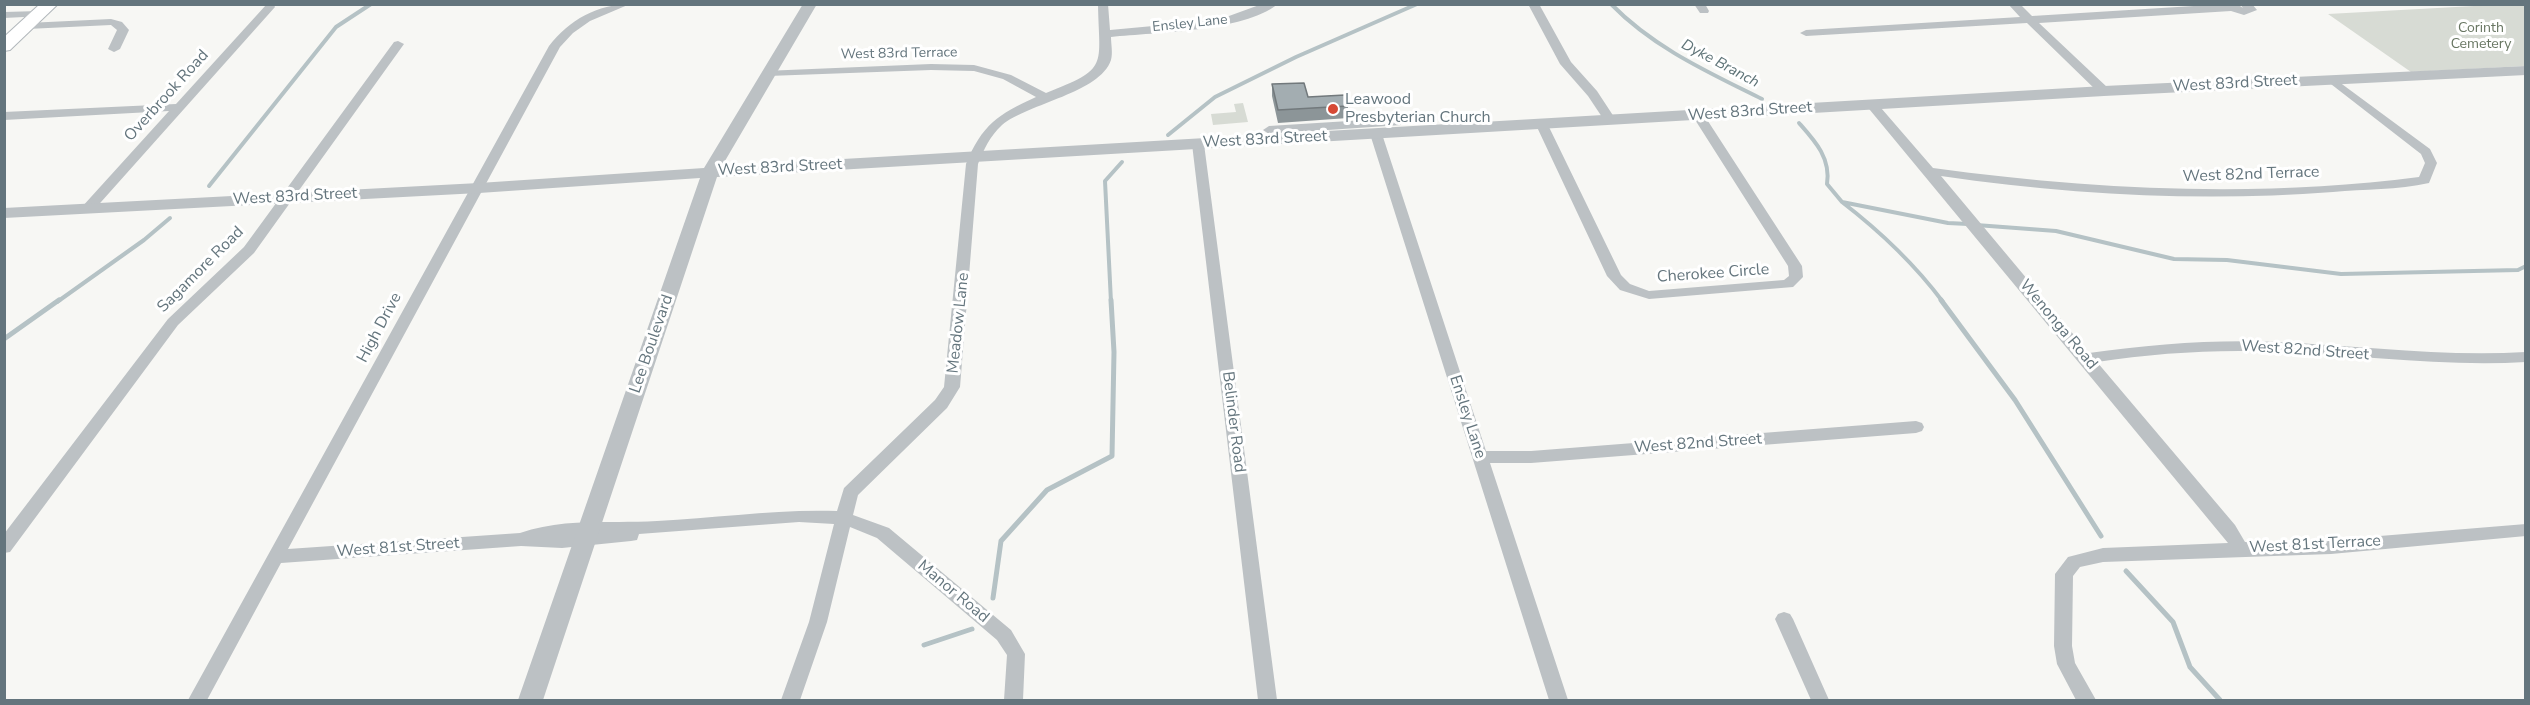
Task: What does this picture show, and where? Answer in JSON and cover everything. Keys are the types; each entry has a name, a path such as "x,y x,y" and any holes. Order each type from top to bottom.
{"main road":[{"path":"4,29 29,13"},
{"path":"4,46 29,13"}],"street":[{"name":"High Drive","path":"197,700 446,243 479,188 562,36 590,17 625,4"},
{"name":"Lee Boulevard","path":"531,700 710,172 810,4"},
{"name":"Meadow Lane","path":"790,700 818,622 850,492 861,479 932,414 952,387 976,148 981,139 999,121 1079,83 1101,69 1105,60 1103,4"},
{"name":"Ensley Lane","path":"1104,34 1218,23 1250,14 1273,4"},
{"path":"1533,4 1566,64 1593,94 1610,120"},
{"path":"2013,4 2104,91"},
{"path":"1806,33 2232,6 2244,12 2252,10 2245,4"},
{"name":"Overbrook Road","path":"88,208 270,7"},
{"path":"29,13 118,24 123,30 114,49"},
{"name":"Sagamore Road","path":"4,547 173,322 189,304 237,263 288,198 398,44"},
{"name":"West 83rd Terrace","path":"770,71 974,68 1007,76 1046,98"},
{"name":"West 83rd Street","path":"4,213 479,188 974,156 1542,125 1871,104 2526,70"},
{"name":"West 82nd Terrace","path":"1929,171 2061,189 2179,195 2287,191 2424,180 2431,163 2426,152 2331,79"},
{"name":"Wenonga Road","path":"1871,104 2229,530 2240,549"},
{"path":"4,116 179,107"},
{"name":"Cherokee Circle","path":"1542,125 1619,284 1629,290 1649,295 1788,284 1796,277 1795,266 1698,115"},
{"path":"1269,130 1397,122"},
{"name":"Ensley Lane","path":"1376,134 1558,700"},
{"name":"Belinder Road","path":"1198,144 1268,700"},
{"name":"West 82nd Street","path":"2085,358 2176,349 2237,346 2323,350 2424,360 2526,357"},
{"name":"West 82nd Street","path":"1480,457 1532,457 1916,427"},
{"name":"West 81st Street","path":"276,557 587,534 633,534 655,528 799,516 843,518"},
{"name":"Manor Road","path":"843,518 883,533 1004,635 1016,654 1014,700"},
{"name":"West 81st Terrace","path":"2086,700 2066,664 2063,646 2064,574 2073,562 2103,555 2331,547 2526,530"},
{"path":"1784,619 1820,700"}],"green space":[{"name":"Corinth Cemetery","path":"2525,5 2525,66 2411,72 2328,14"},
{"path":"1243,103 1248,122 1213,125 1211,114 1236,112 1234,104"}],"building":[{"path":"1304,83 1308,97 1345,95 1348,106 1278,110 1272,84"}],"waterway":[{"path":"209,186 336,27 371,4"},
{"path":"1168,135 1215,97 1296,57 1417,4"},
{"name":"Dyke Branch","path":"1611,4 1645,34 1682,58 1762,99"},
{"path":"1799,123 1820,150 1827,166 1827,184 1842,202"},
{"path":"1111,302 1105,181 1122,162"},
{"path":"1842,202 1948,223 1968,224"},
{"path":"1842,202 1896,248 1943,302"},
{"path":"57,302 144,240 170,218"},
{"path":"1976,225 2056,231 2174,259 2227,260 2341,274 2518,270 2526,266"},
{"path":"4,339 59,300"},
{"path":"993,598 1001,541 1047,490 1112,456 1114,352 1111,300"},
{"path":"1941,300 2015,400 2101,536"},
{"path":"2126,571 2173,622 2190,667 2220,700"},
{"path":"924,645 972,629"}],"place":[{"name":"Leawood Presbyterian Church","path":"1333,109"}]}
